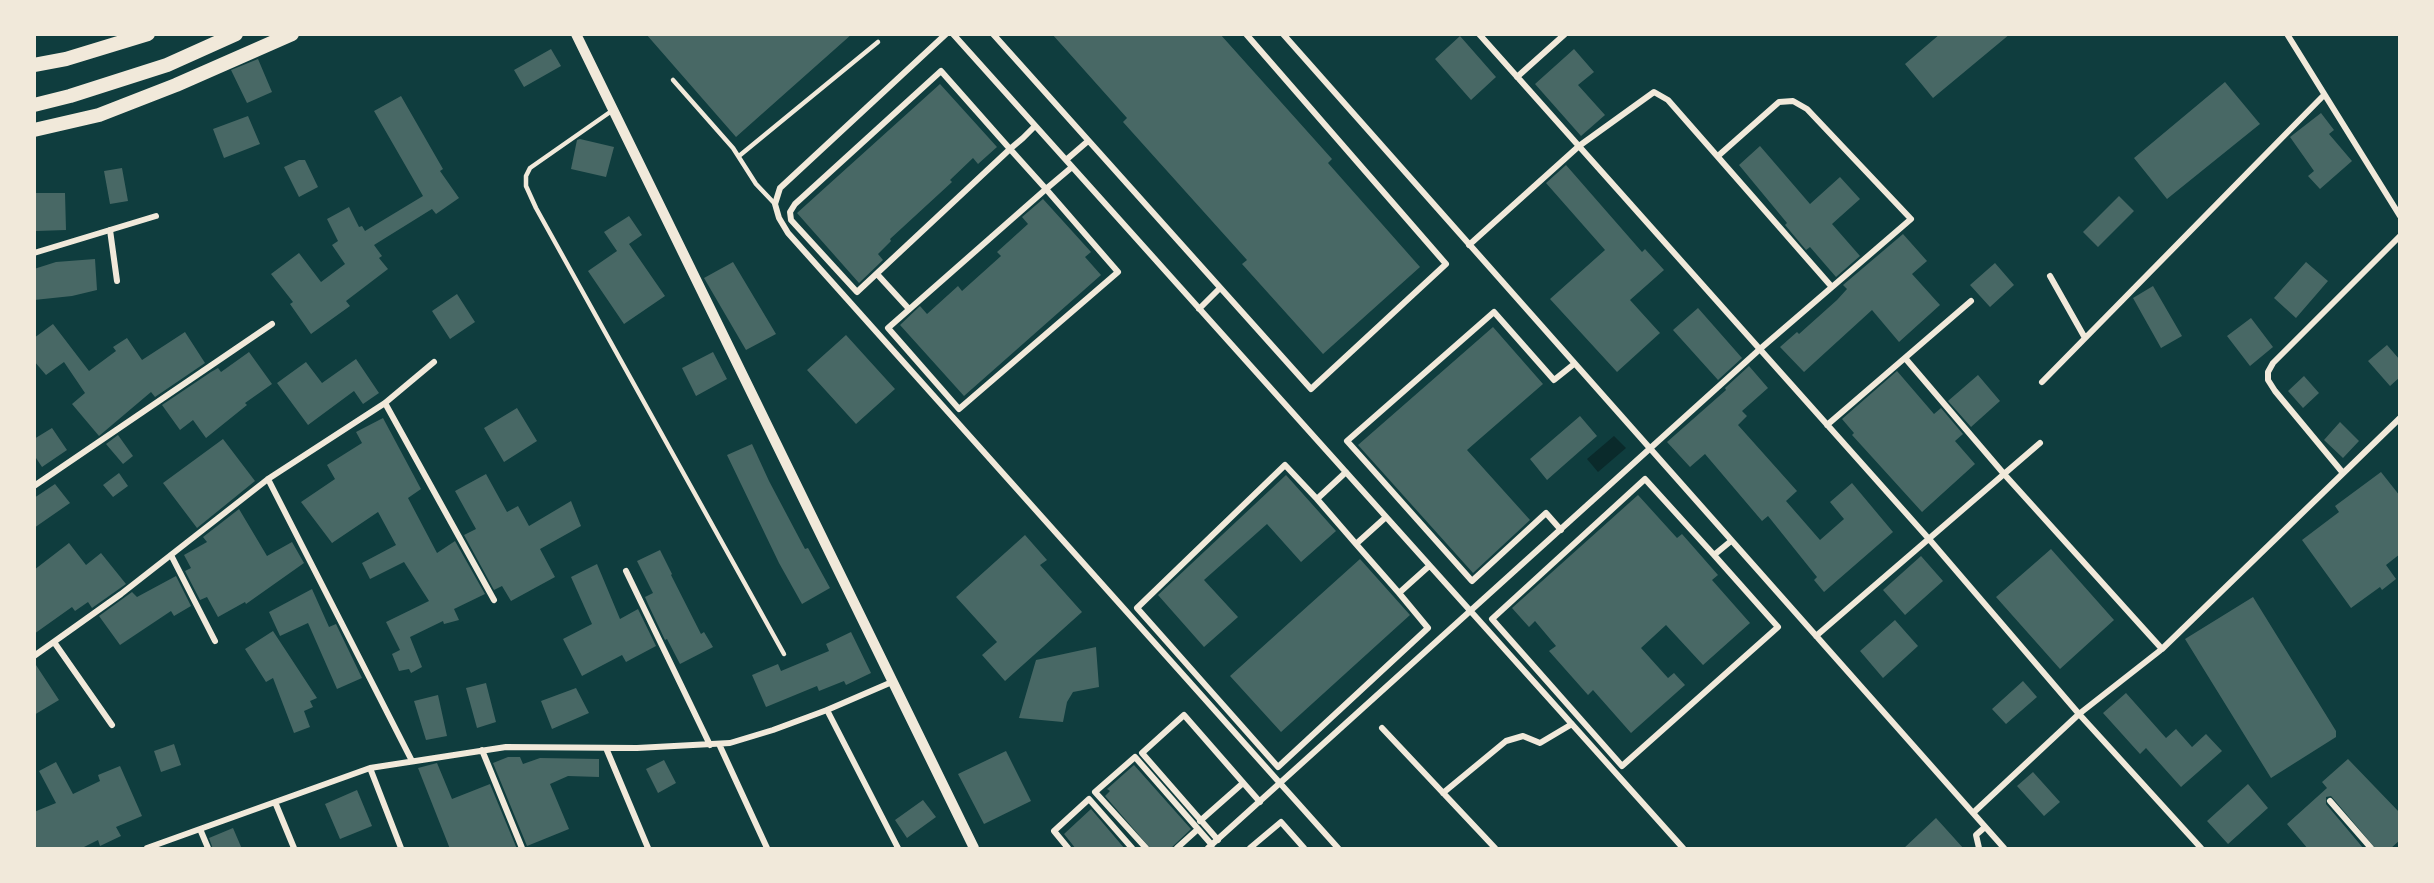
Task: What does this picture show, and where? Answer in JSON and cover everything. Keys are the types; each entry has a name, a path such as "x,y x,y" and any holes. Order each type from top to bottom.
{"main road":[{"path":"34,65 66,59 148,34"},
{"path":"34,105 167,65 236,34"},
{"path":"34,130 99,115 176,85 292,34"}],"street":[{"path":"576,34 974,849"},
{"path":"946,34 780,188 776,204 779,218 788,233 1338,849"},
{"path":"953,34 1683,849"},
{"path":"993,34 1311,389 1446,264 1246,34"},
{"path":"1282,34 2004,849"},
{"path":"1479,34 1929,539 2079,714 2201,849"},
{"path":"1517,77 1564,34"},
{"path":"2287,34 2400,216"},
{"path":"1035,126 1010,149 877,274 857,292 791,220 790,212 795,204 941,71 1010,149 1046,189 1118,272 958,409 888,328 1046,189 1072,167"},
{"path":"1469,245 1579,146 1654,92 1668,100 1831,286"},
{"path":"2042,382 2324,95"},
{"path":"1213,844 1831,286 1911,219 1807,109 1793,101 1779,102 1718,156"},
{"path":"1066,160 1088,141"},
{"path":"34,253 156,216"},
{"path":"110,230 117,280"},
{"path":"2343,473 2275,391 2268,380 2268,372 2272,363 2400,236"},
{"path":"877,274 909,309"},
{"path":"2050,276 2085,338"},
{"path":"1199,309 1220,288"},
{"path":"1827,425 1971,301"},
{"path":"1561,530 1546,513 1472,581 1347,441 1494,312 1554,380 1574,364"},
{"path":"35,485 272,324"},
{"path":"1905,358 2004,474 2162,649"},
{"path":"34,656 122,594 268,479 385,403 434,362"},
{"path":"385,403 494,600"},
{"path":"1973,813 2079,714 2162,649 2400,418"},
{"path":"1816,636 2040,443"},
{"path":"1285,465 1356,544 1428,628 1278,767 1137,608 1285,465"},
{"path":"1317,499 1346,472"},
{"path":"268,479 412,761"},
{"path":"1645,479 1714,555 1778,627 1622,766 1492,619 1645,479"},
{"path":"1356,544 1386,517"},
{"path":"1714,555 1731,540"},
{"path":"171,555 215,641"},
{"path":"1399,593 1428,567"},
{"path":"626,571 710,745"},
{"path":"54,642 112,725"},
{"path":"147,849 370,768 506,747 606,748 719,744 773,730 892,682"},
{"path":"827,710 898,849"},
{"path":"1213,844 1200,821 1142,753 1184,715 1260,802"},
{"path":"1443,793 1506,741 1523,736 1540,743 1572,724"},
{"path":"1382,728 1494,849"},
{"path":"719,744 767,849"},
{"path":"606,748 648,849"},
{"path":"482,750 522,849"},
{"path":"1146,849 1095,792 1135,757 1213,844"},
{"path":"370,768 401,849"},
{"path":"1200,821 1243,783"},
{"path":"1068,849 1054,831 1089,799 1132,849"},
{"path":"2330,801 2371,849"},
{"path":"275,802 294,849"},
{"path":"1250,849 1281,822 1304,849"},
{"path":"1979,849 1976,835 1984,827"},
{"path":"200,829 208,849"},
{"path":"1177,849 1198,829"}],"lane":[{"path":"739,156 878,42"},
{"path":"673,80 739,156 756,184 776,204"},
{"path":"614,109 530,168 526,176 526,186 536,208 784,654"}],"water":[{"path":"1614,436 1626,448 1598,472 1587,459"}],"building":[{"path":"646,34 852,34 736,137"},
{"path":"1052,34 1220,34 1332,159 1328,163 1420,267 1323,354 1242,264 1247,260 1123,122 1127,118"},
{"path":"1940,34 2010,34 1933,98 1905,64"},
{"path":"1460,36 1496,77 1471,100 1435,59"},
{"path":"551,49 561,66 524,87 514,70"},
{"path":"1574,49 1594,72 1578,85 1605,115 1581,136 1535,84"},
{"path":"258,59 272,92 247,103 231,70"},
{"path":"2225,82 2260,124 2167,199 2134,158"},
{"path":"940,84 997,147 978,164 973,158 950,180 952,182 890,239 891,241 878,254 883,260 859,283 797,213"},
{"path":"401,96 443,169 440,171 459,198 436,214 432,209 374,245 382,256 379,258 388,269 346,301 350,306 311,334 290,304 293,302 271,274 299,253 321,282 345,264 332,245 338,241 327,219 349,207 359,227 362,226 365,231 423,196 374,111"},
{"path":"2321,113 2334,130 2329,134 2352,161 2320,189 2308,176 2314,171 2290,137"},
{"path":"248,116 260,144 224,158 213,129"},
{"path":"577,140 614,147 606,177 571,169"},
{"path":"1760,146 1810,204 1840,177 1860,199 1832,224 1860,256 1836,277 1810,247 1806,250 1739,165"},
{"path":"299,160 305,160 318,187 299,197 284,167"},
{"path":"1566,165 1642,252 1645,249 1664,270 1630,300 1660,333 1617,372 1550,299 1605,250 1546,183"},
{"path":"122,168 128,201 110,204 104,171"},
{"path":"35,193 65,193 66,230 36,231"},
{"path":"2119,196 2134,211 2098,247 2083,232"},
{"path":"1043,199 1091,252 1085,257 1101,275 964,396 900,325 920,306 927,314 958,286 962,291 1001,256 997,252 1028,224 1022,217"},
{"path":"629,216 642,235 629,244 665,296 624,324 588,271 617,251 604,232"},
{"path":"1903,234 1927,261 1912,274 1940,305 1899,342 1872,310 1804,372 1780,347 1797,332 1799,334 1837,300 1847,289 1843,285"},
{"path":"95,259 97,290 72,296 34,300 34,269 56,262"},
{"path":"733,262 776,334 746,350 704,278"},
{"path":"2306,262 2328,281 2296,318 2274,298"},
{"path":"1995,263 2014,285 1990,307 1970,285"},
{"path":"2153,286 2182,336 2161,348 2133,298"},
{"path":"457,294 475,322 450,339 432,311"},
{"path":"1698,308 1742,358 1718,380 1673,330"},
{"path":"2251,318 2273,347 2250,366 2227,336"},
{"path":"53,324 89,371 116,351 113,347 127,338 142,360 185,332 205,363 155,397 151,392 99,436 72,404 85,393 64,362 46,375 34,361 34,338"},
{"path":"1493,327 1543,384 1467,450 1530,520 1473,573 1358,445"},
{"path":"846,335 895,389 856,424 807,370"},
{"path":"2387,345 2400,360 2400,377 2390,386 2368,361"},
{"path":"249,352 272,384 245,403 247,405 206,438 193,420 180,430 162,405 211,372 218,368 221,372"},
{"path":"713,352 727,379 696,396 682,368"},
{"path":"356,359 379,393 363,404 354,391 308,425 277,383 306,362 322,383"},
{"path":"1749,366 1768,388 1742,411 1747,416 1738,425 1797,491 1786,501 1820,540 1844,519 1830,502 1852,483 1893,532 1824,592 1814,580 1817,577 1768,516 1762,521 1705,454 1690,467 1667,442 1726,390 1725,388"},
{"path":"1897,371 1934,414 1941,408 1963,434 1955,441 1975,464 1922,512 1852,435 1854,433 1842,419"},
{"path":"1978,375 2000,401 1971,427 1948,401"},
{"path":"2304,376 2319,393 2303,408 2288,391"},
{"path":"517,408 537,441 504,462 484,428"},
{"path":"1580,416 1597,436 1547,480 1530,459"},
{"path":"383,418 421,489 408,498 437,553 455,541 485,594 454,609 459,620 444,624 443,621 410,637 422,667 411,673 409,669 399,671 392,654 400,650 386,622 429,601 404,562 370,579 362,563 396,545 378,512 332,543 301,502 335,479 327,465 362,443 356,432"},
{"path":"2340,422 2359,441 2343,458 2324,440"},
{"path":"52,428 67,450 42,467 34,455 34,439"},
{"path":"118,435 133,456 123,464 106,444"},
{"path":"223,439 255,481 197,528 163,483"},
{"path":"752,444 805,549 808,548 830,588 802,604 779,563 727,455"},
{"path":"2381,472 2400,496 2400,554 2386,565 2396,579 2382,590 2380,587 2351,608 2302,540 2339,512 2335,506"},
{"path":"119,473 128,486 113,497 103,485"},
{"path":"486,474 507,512 518,506 529,526 571,501 581,526 540,549 555,577 511,601 502,586 494,590 464,535 476,529 455,491"},
{"path":"1286,475 1336,531 1301,562 1267,524 1204,580 1238,617 1204,647 1158,595"},
{"path":"55,484 70,503 34,528 34,498"},
{"path":"1638,495 1677,538 1682,534 1718,575 1712,580 1750,623 1703,665 1666,625 1641,648 1668,678 1674,673 1685,685 1631,733 1593,690 1588,695 1549,651 1556,646 1535,621 1529,627 1512,608"},
{"path":"239,509 267,556 292,542 304,563 246,604 245,602 218,617 207,597 200,600 185,571 191,568 184,555 207,542 203,537"},
{"path":"1025,535 1047,560 1040,565 1082,612 1005,681 982,655 997,642 956,597"},
{"path":"69,543 86,565 101,553 126,584 92,608 88,602 75,611 72,607 34,634 34,570"},
{"path":"2051,549 2114,620 2060,669 1996,597"},
{"path":"660,550 701,634 704,632 713,647 680,664 667,639 665,640 645,597 653,593 637,561"},
{"path":"1921,556 1943,581 1905,615 1883,590"},
{"path":"1360,559 1410,615 1281,732 1230,676"},
{"path":"597,564 620,619 638,609 656,646 626,662 622,655 582,676 563,639 592,624 571,577"},
{"path":"176,576 191,606 174,616 171,611 120,645 99,616 132,592 137,597"},
{"path":"312,589 329,627 336,624 362,678 337,689 308,623 280,636 269,612"},
{"path":"2253,597 2336,731 2336,737 2271,778 2185,639"},
{"path":"1895,620 1918,646 1883,678 1860,651"},
{"path":"273,631 317,698 310,701 313,707 304,711 310,727 294,733 273,678 266,682 245,649"},
{"path":"851,632 871,673 846,685 844,681 819,691 817,686 766,707 752,675 778,664 781,671 829,651 826,644"},
{"path":"1096,647 1099,687 1073,692 1067,702 1063,722 1019,718 1036,660"},
{"path":"34,662 59,700 34,715"},
{"path":"2023,681 2037,697 2006,724 1992,709"},
{"path":"486,683 496,722 477,728 466,688"},
{"path":"576,688 589,713 552,729 541,701"},
{"path":"2126,693 2166,738 2176,729 2192,747 2206,734 2222,751 2181,787 2146,748 2140,754 2103,713"},
{"path":"438,695 447,736 426,740 414,701"},
{"path":"174,744 181,765 161,772 154,751"},
{"path":"1006,751 1031,801 984,824 958,774"},
{"path":"508,757 520,757 523,764 540,758 599,759 599,777 568,776 550,784 569,829 527,846 493,763"},
{"path":"2348,759 2400,813 2400,840 2390,849 2376,849 2331,796 2326,797 2326,804 2364,849 2308,849 2287,824 2327,788 2322,782"},
{"path":"664,760 676,783 658,793 646,769"},
{"path":"56,762 73,794 100,781 98,775 120,766 142,816 116,827 121,836 100,846 98,840 80,849 34,849 34,812 56,803 39,771"},
{"path":"437,763 452,799 490,784 517,849 450,849 418,768"},
{"path":"1134,765 1191,829 1170,849 1151,849 1105,796 1110,791 1107,789"},
{"path":"2033,772 2060,802 2044,816 2017,786"},
{"path":"2248,784 2268,808 2228,844 2207,821"},
{"path":"357,790 372,826 340,839 325,804"},
{"path":"923,800 936,817 907,838 895,820"},
{"path":"1091,809 1125,849 1076,849 1064,834"},
{"path":"1936,818 1964,849 1903,849"},
{"path":"233,828 242,849 213,849 209,838"}]}
